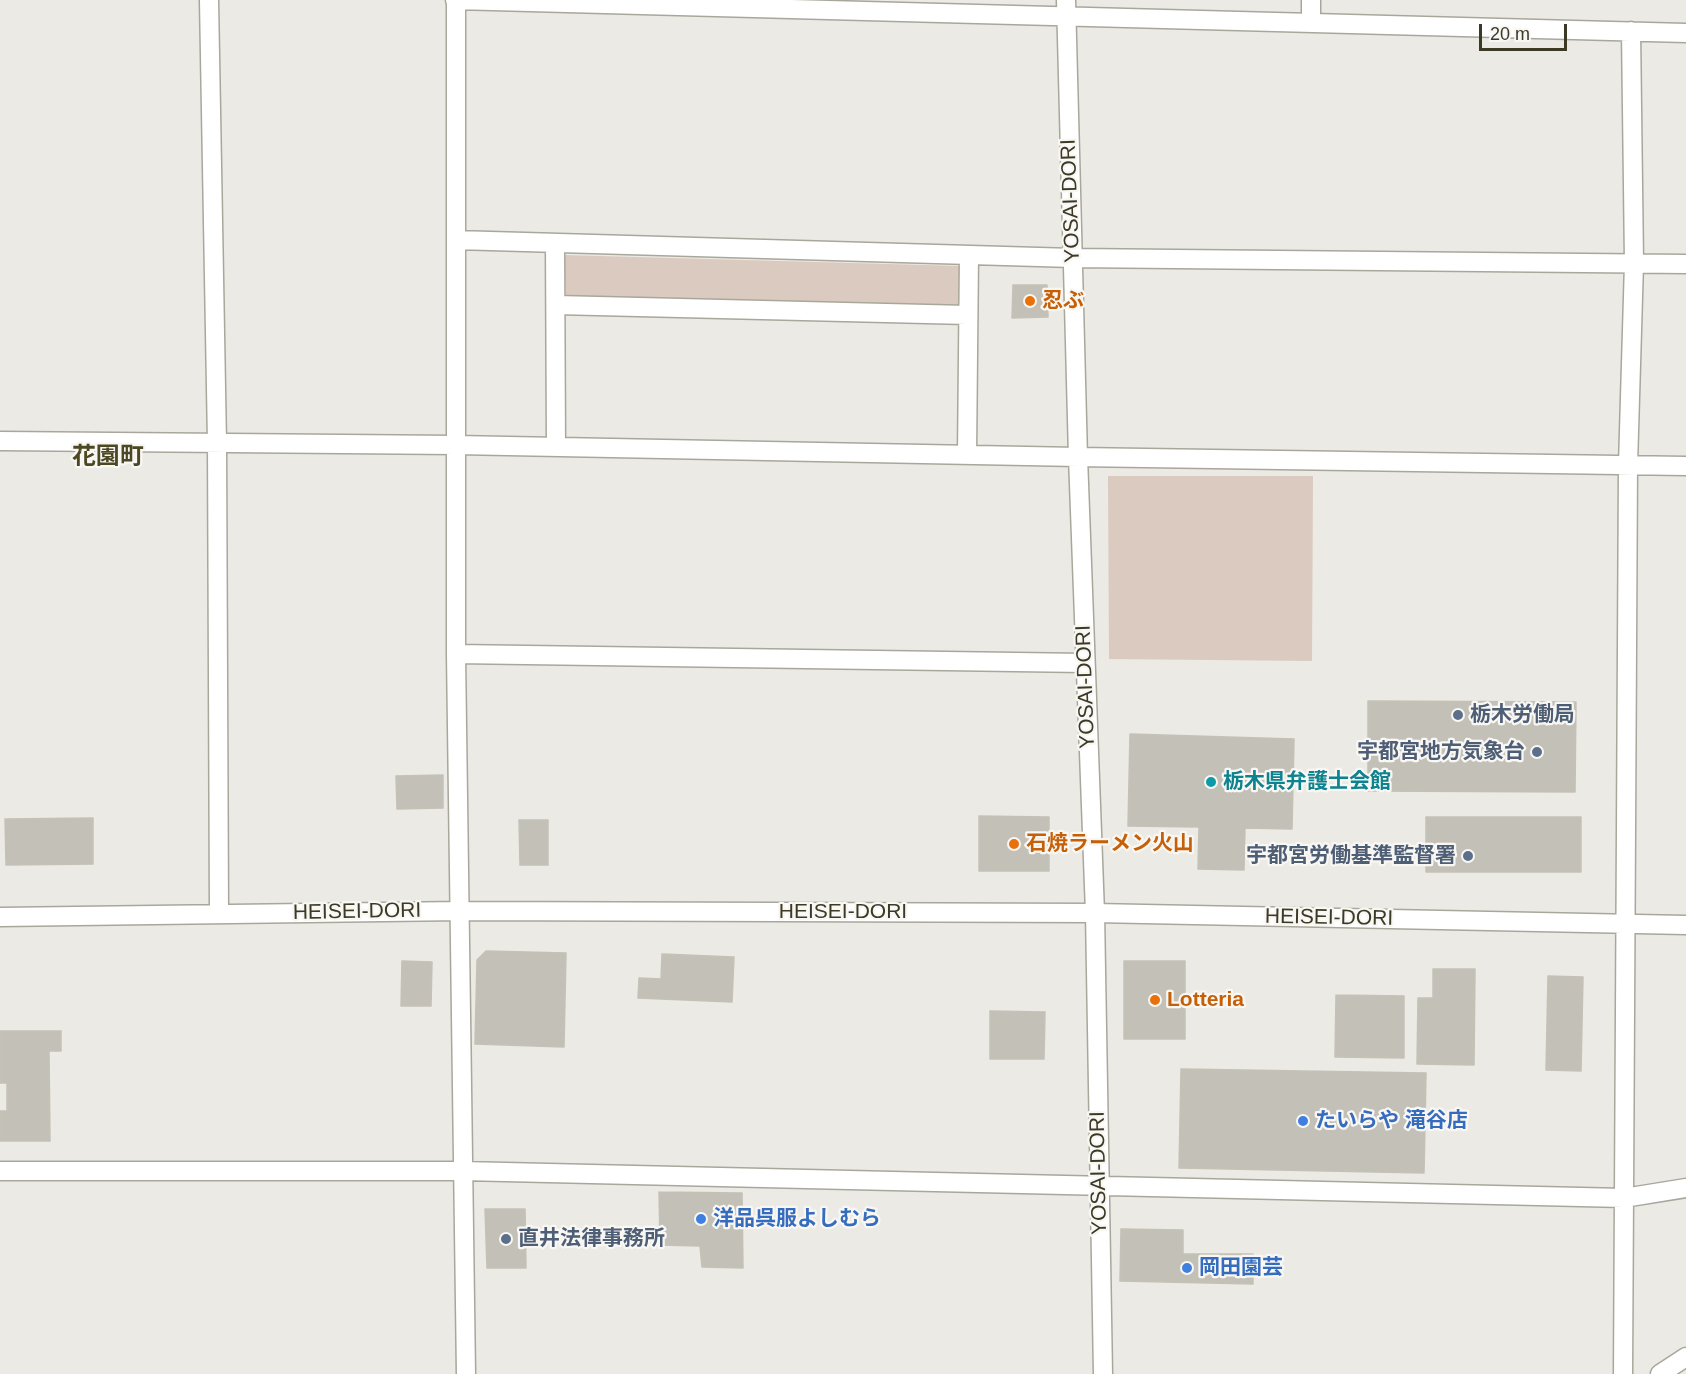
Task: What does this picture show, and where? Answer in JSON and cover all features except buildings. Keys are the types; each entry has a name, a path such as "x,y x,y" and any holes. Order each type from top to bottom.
{"street":[{"path":"209,0 217,443 219,914"},
{"path":"466,1374 456,654 456,0 1066,8 1311,22 1686,33"},
{"path":"1311,0 1311,22"},
{"name":"YOSAI-DORI","path":"1066,8 1078,458 1095,913 1103,1374"},
{"path":"1623,1374 1628,465 1634,263 1631,31"},
{"path":"456,240 1073,258 1686,264"},
{"path":"555,244 555,447"},
{"path":"967,455 969,255"},
{"path":"556,305 968,315"},
{"path":"0,441 456,445 1078,458 1686,466"},
{"path":"456,654 1085,663"},
{"name":"HEISEI-DORI","path":"0,917 461,911 1095,913 1686,926"},
{"path":"0,1171 462,1171 1623,1198 1686,1188"},
{"path":"1660,1374 1686,1357"}],"shaded area":[{"path":"564,255 960,266 960,305 566,297"},
{"path":"1108,476 1313,476 1312,661 1109,659"}],"place":[{"name":"忍ぶ","path":"1030,301"},
{"name":"栃木労働局","path":"1458,715"},
{"name":"宇都宮地方気象台","path":"1537,752"},
{"name":"栃木県弁護士会館","path":"1211,782"},
{"name":"石焼ラーメン火山","path":"1014,844"},
{"name":"宇都宮労働基準監督署","path":"1468,856"},
{"name":"Lotteria","path":"1155,1000"},
{"name":"たいらや 滝谷店","path":"1303,1121"},
{"name":"洋品呉服よしむら","path":"701,1219"},
{"name":"直井法律事務所","path":"506,1239"},
{"name":"岡田園芸","path":"1187,1268"}],"district":[{"name":"花園町","path":"108,457"}]}
